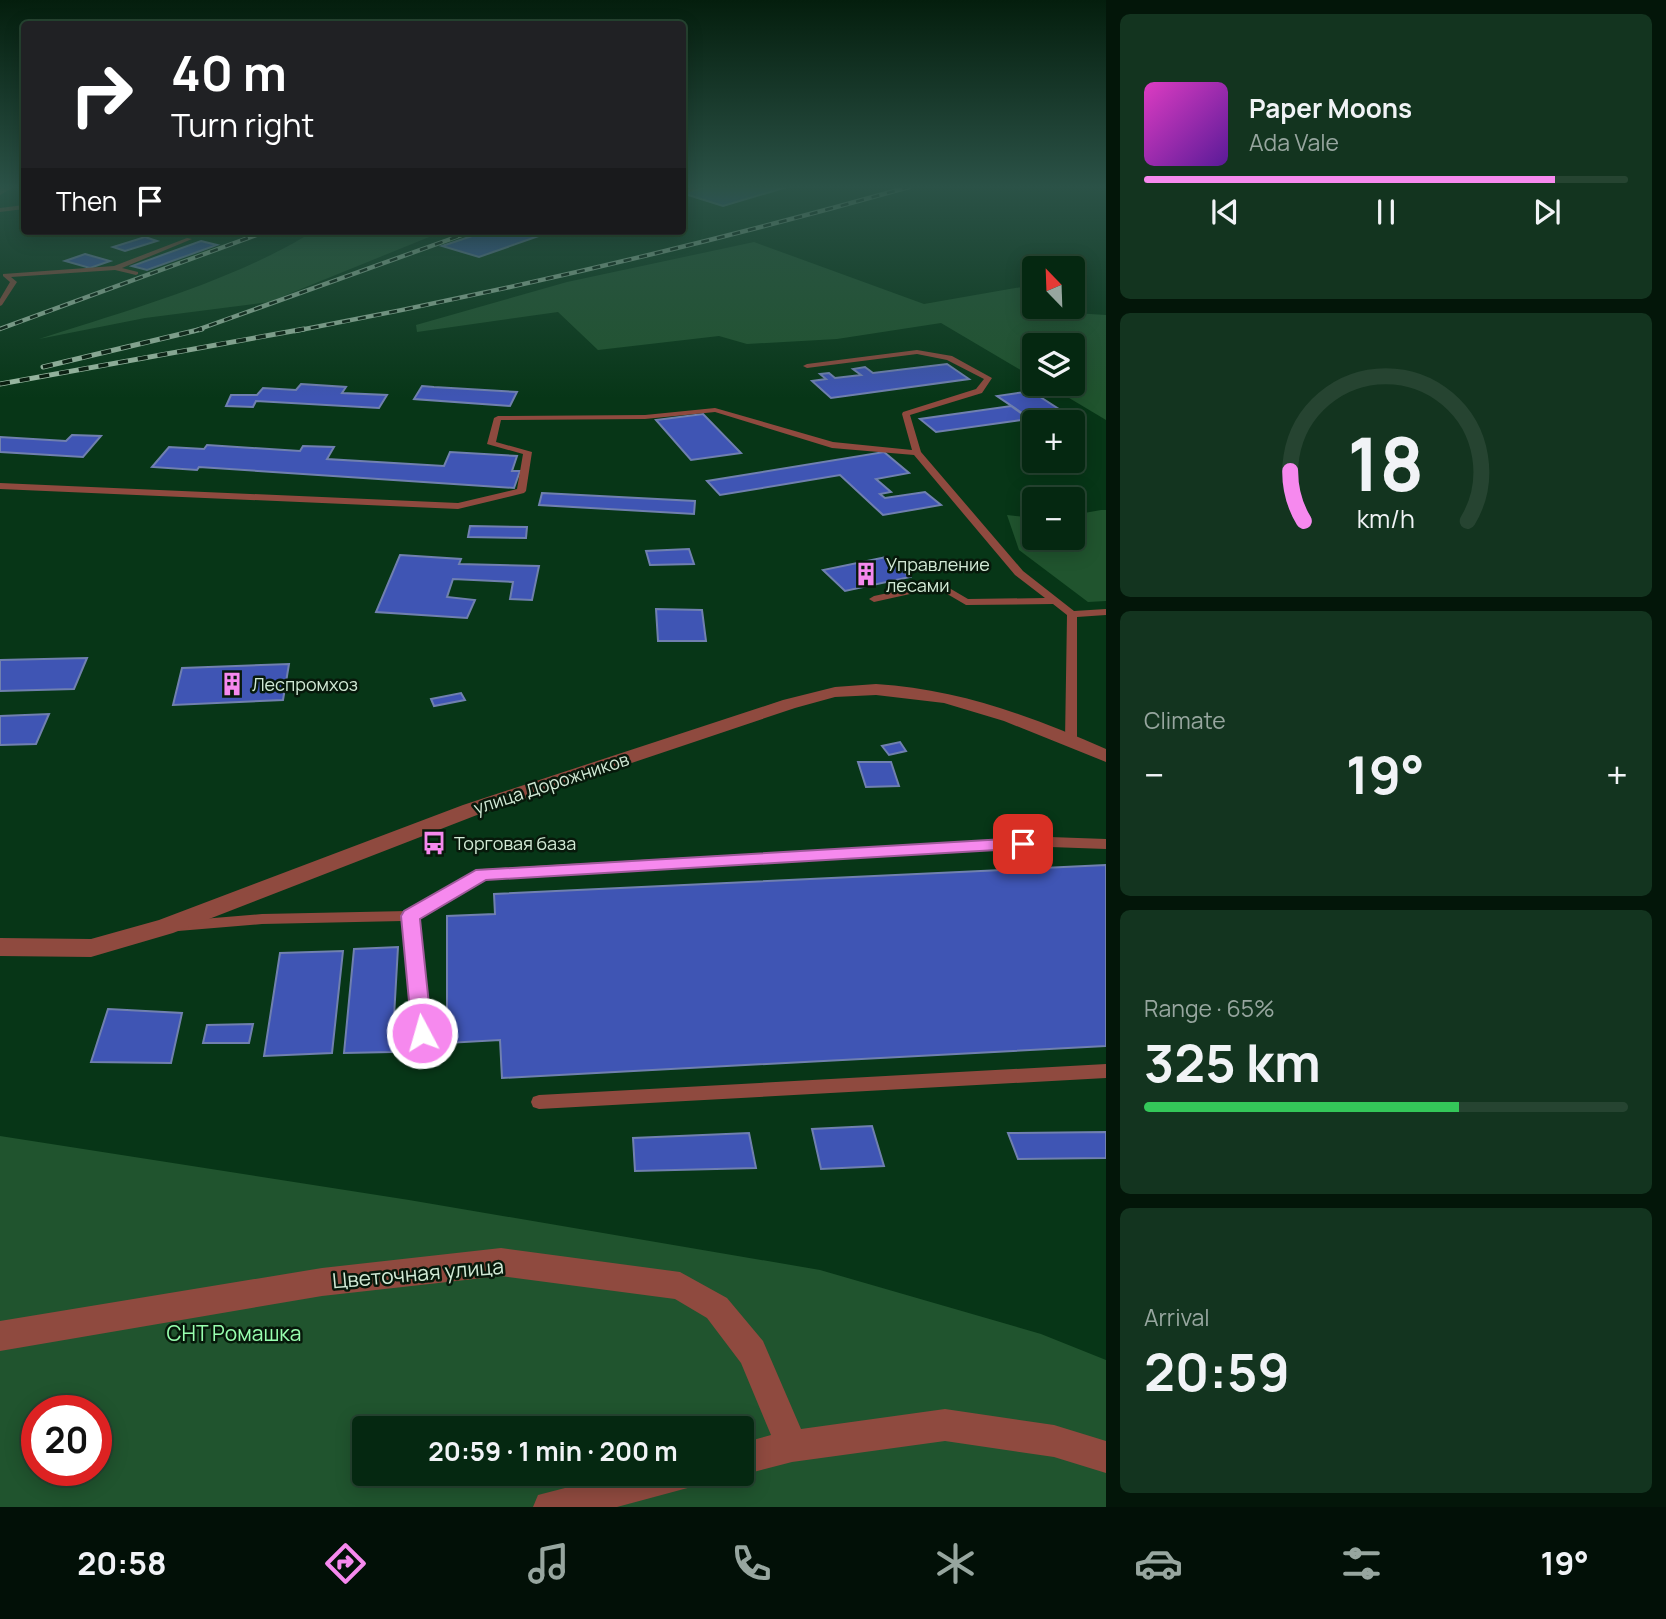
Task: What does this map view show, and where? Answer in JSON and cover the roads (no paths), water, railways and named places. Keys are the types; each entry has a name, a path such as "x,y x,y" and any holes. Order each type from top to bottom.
{"street":[{"name":"улица Дорожников","path":"0,947 91,948 165,927 470,810 789,704 840,691 893,691 978,703 1106,756"},
{"name":"Цветочная улица","path":"0,1336 322,1282 501,1262 680,1286 717,1308 752,1352 792,1446"},
{"path":"754,1456 792,1446 945,1425 1054,1441 1106,1457"},
{"path":"550,1507 635,1486"}],"lane":[{"path":"115,268 142,257"},
{"path":"4,275 115,268 136,273"},
{"path":"0,304 14,282 4,275"},
{"path":"807,366 917,352 949,358 988,378 979,391 906,414 917,453 1018,573 1072,614 1106,612"},
{"path":"0,486 458,506 521,491 528,452 491,444 498,418 645,417 715,410 832,445 917,453"},
{"path":"874,599 939,585 966,602 1056,601"},
{"path":"1071,740 1072,614"},
{"path":"165,927 262,919 410,916 482,874 1050,842 1106,844"},
{"path":"410,916 422,1033"},
{"path":"539,1102 1106,1071"}],"railway":[{"path":"0,329 195,257"},
{"path":"195,331 400,257"},
{"path":"295,331 450,300 639,257"},
{"path":"195,331 202,329"},
{"path":"0,384 304,329"},
{"path":"43,367 195,331"}],"place":[{"name":"Управление лесами","path":"866,574"},
{"name":"Леспромхоз","path":"232,684"},
{"name":"Торговая база","path":"434,843"}],"park label":[{"name":"СНТ Ромашка","path":"234,1333"}]}
